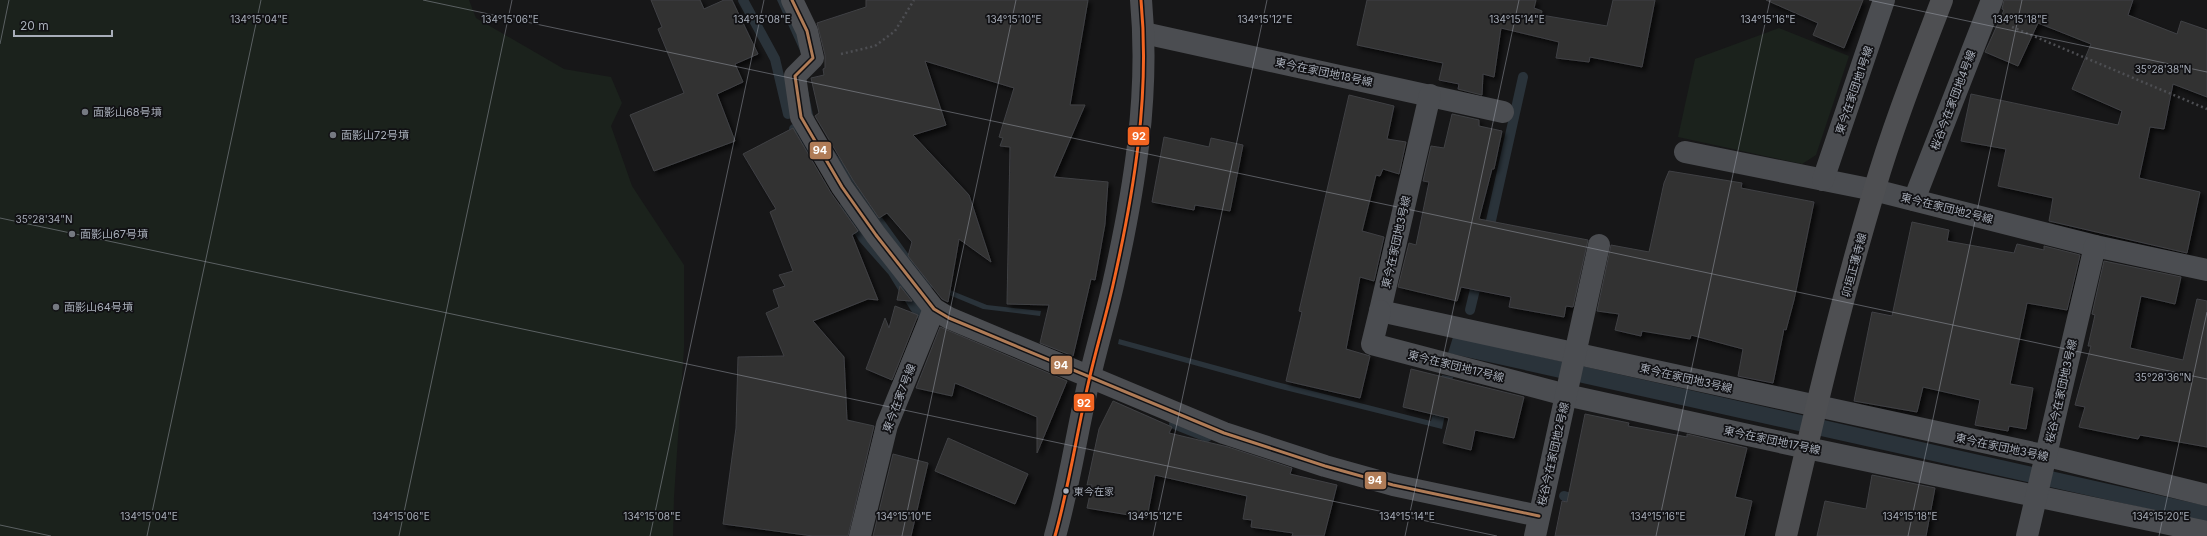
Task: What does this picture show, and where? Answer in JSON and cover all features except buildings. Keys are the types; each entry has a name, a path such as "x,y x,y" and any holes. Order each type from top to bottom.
{"main road":[{"name":"卯垣正蓮寺線","path":"1786,536 1816,407 1874,190 1900,113 1942,0"}],"street":[{"path":"792,0 807,31 813,58 795,76 801,117 847,193 934,309 949,318 1224,433 1325,466 1537,526"},
{"path":"1055,536 1068,492 1090,377 1113,285 1129,206 1139,139 1143,92 1144,33 1141,0"},
{"name":"東今在家団地1号線","path":"1823,180 1884,0"},
{"name":"桜谷今在家団地4号線","path":"1914,200 1989,8"},
{"name":"東今在家団地18号線","path":"1144,33 1503,112"},
{"name":"東今在家団地3号線","path":"1430,95 1380,311 2046,456 2207,495"},
{"name":"東今在家団地2号線","path":"1685,152 1874,190 2095,246 2207,270"},
{"name":"桜谷今在家団地2号線","path":"1537,526 1599,245"},
{"name":"桜谷今在家団地3号線","path":"2028,536 2036,495 2095,246"},
{"name":"東今在家7号線","path":"860,536 887,425 934,309"},
{"name":"東今在家団地17号線","path":"1380,311 1372,344 1566,395 1807,448 2207,532"}],"path":[{"path":"813,58 832,56 875,46 895,31 914,0"},
{"path":"1989,8 2207,109"}],"shaded area":[{"path":"0,0 469,0 476,18 564,69 611,77 622,103 611,126 632,186 684,265 684,348 674,497 673,536 0,536"},
{"path":"777,0 783,0 802,43 801,53"},
{"path":"1779,28 1849,56 1816,155 1802,164 1678,137 1695,59"},
{"path":"807,86 813,115 819,130 917,266 935,284 987,305 1041,311 1040,316 983,309 930,287 895,244 811,123"},
{"path":"1453,337 2207,506 2207,522 1448,353"},
{"path":"1119,339 1269,380 1431,421 1442,375 1453,377 1442,429 1277,388 1118,344"}],"waterway":[{"path":"743,0 775,59 788,114"},
{"path":"1488,234 1523,77"},
{"path":"794,129 811,154"},
{"path":"844,207 863,238 893,272 919,314"},
{"path":"1470,310 1478,277"},
{"path":"1174,424 1207,437"},
{"path":"1564,496 1580,501"}],"transit line":[{"name":"94","path":"792,0 807,31 813,58 795,76 801,117 842,187 876,235 934,309 949,318 1224,433 1325,466 1393,485 1539,516"},
{"name":"92","path":"1055,536 1065,496 1090,376 1113,285 1128,215 1142,108 1143,36 1141,0"}],"place":[{"name":"面影山68号墳","path":"85,112"},
{"name":"面影山72号墳","path":"333,135"},
{"name":"面影山67号墳","path":"72,234"},
{"name":"面影山64号墳","path":"56,307"},
{"name":"東今在家","path":"1066,491"}]}
